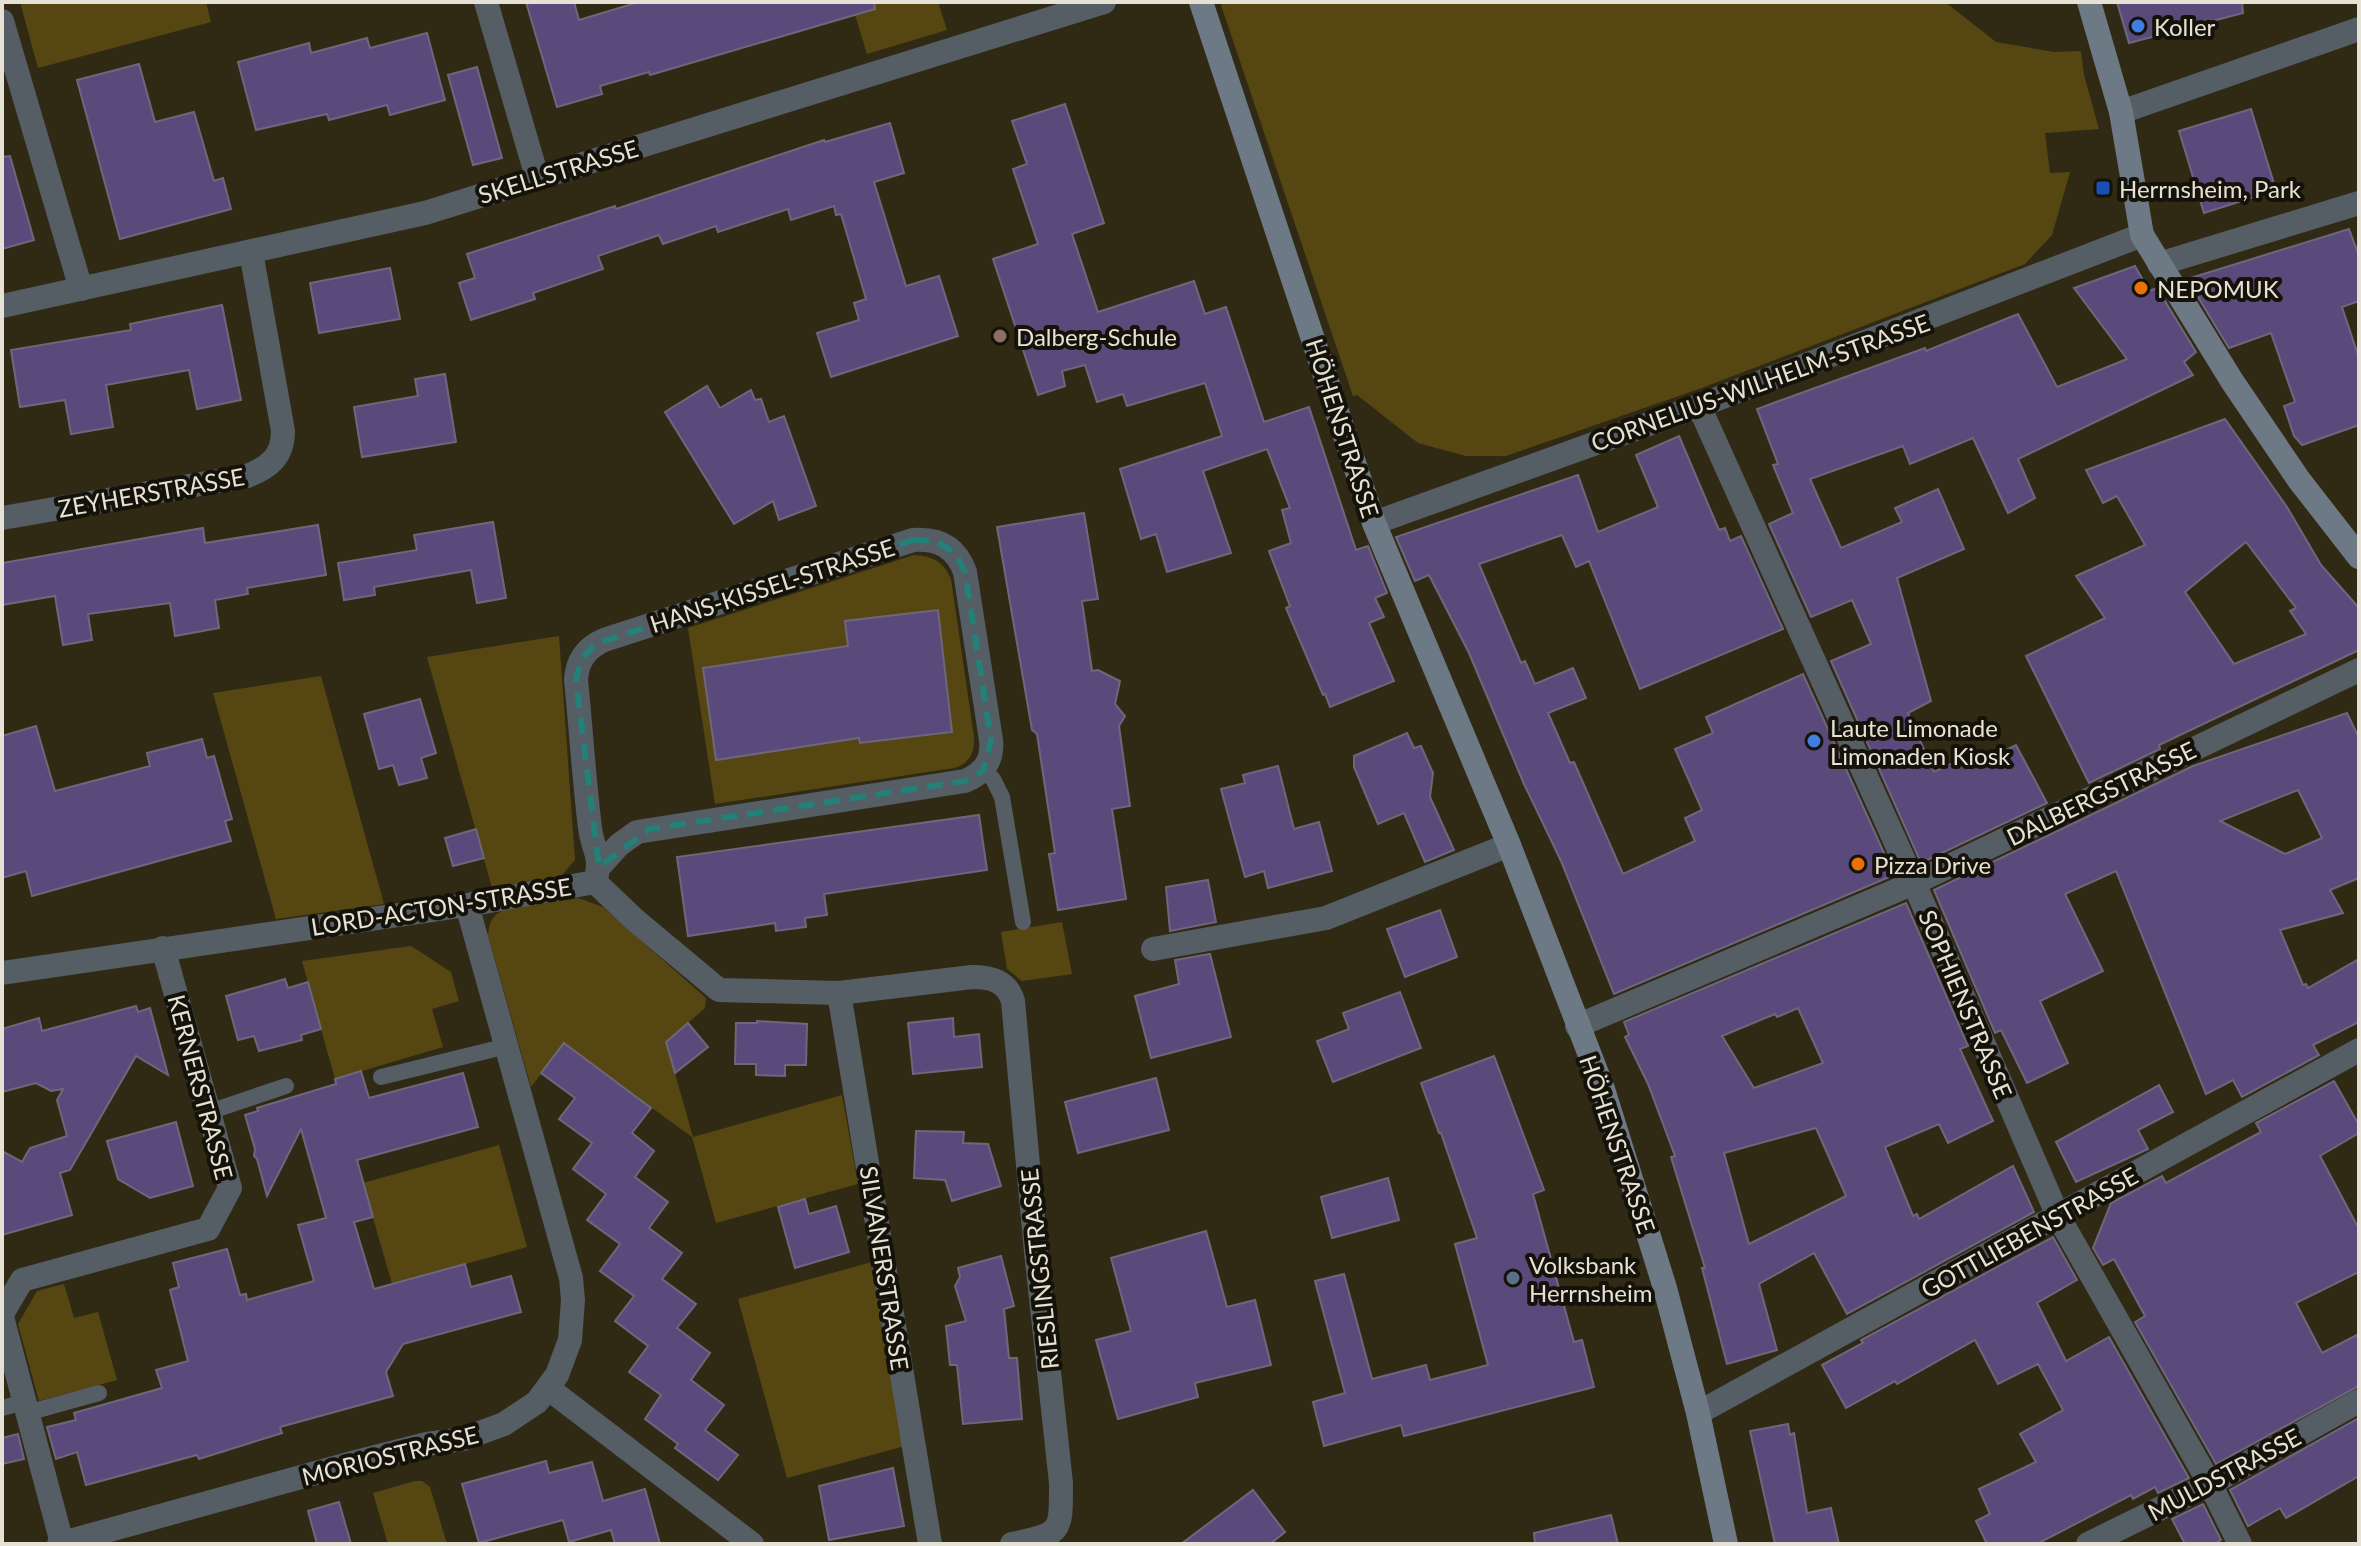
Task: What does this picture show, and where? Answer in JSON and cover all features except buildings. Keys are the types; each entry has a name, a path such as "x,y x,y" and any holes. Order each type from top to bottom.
{"main road":[{"name":"HÖHENSTRASSE","path":"1201,2 1374,523 1509,845 1603,1089 1665,1288 1698,1413 1726,1544"},
{"path":"2089,2 2121,112 2142,235 2232,381 2299,480 2356,548"}],"street":[{"path":"486,2 537,177"},
{"name":"SKELLSTRASSE","path":"2,306 425,213 1104,2"},
{"path":"2,21 81,289"},
{"path":"2121,112 2359,29"},
{"path":"2159,264 2359,203"},
{"name":"CORNELIUS-WILHELM-STRASSE","path":"1374,523 1699,406 2142,235"},
{"name":"ZEYHERSTRASSE","path":"2,518 247,476 270,465 283,443 283,431 251,252"},
{"name":"SOPHIENSTRASSE","path":"1699,406 1914,883 2058,1216 2210,1484 2240,1544"},
{"name":"HANS-KISSEL-STRASSE","path":"597,874 599,857 590,830 576,680 577,669 587,651 604,640 913,540 936,541 947,546 961,562 965,572 992,751 983,771"},
{"name":"DALBERGSTRASSE","path":"1577,1026 1914,883 2359,670"},
{"path":"597,874 619,845 637,832 965,781 983,771"},
{"path":"1153,949 1326,918 1509,845"},
{"name":"LORD-ACTON-STRASSE","path":"2,973 467,905 597,874 719,990 839,993 985,977"},
{"name":"MORIOSTRASSE","path":"60,1544 348,1464 481,1434 523,1414 549,1389 570,1340 571,1278 467,905"},
{"name":"KERNERSTRASSE","path":"60,1544 18,1408 4,1306 22,1280 208,1229 230,1188 163,948"},
{"name":"RIESLINGSTRASSE","path":"985,977 1002,984 1010,991 1013,1001 1061,1483 1060,1524 1054,1532 1012,1544"},
{"name":"SILVANERSTRASSE","path":"839,993 930,1544"},
{"name":"GOTTLIEBENSTRASSE","path":"1698,1413 2359,1050"},
{"path":"549,1389 752,1544"},
{"name":"MULDSTRASSE","path":"2088,1544 2210,1484 2359,1401"}],"lane":[{"path":"983,771 993,779 1002,797 1023,922"},
{"path":"381,1077 507,1046"},
{"path":"209,1112 286,1086"},
{"path":"18,1408 99,1393"}],"highlighted area":[{"path":"913,540 936,541 955,553 965,572 991,740 983,771 965,781 650,829 599,867 576,680 581,660 595,644"}],"shaded area":[{"path":"20,2 206,2 211,22 38,68"},
{"path":"851,2 938,2 947,30 867,54"},
{"path":"1220,2 1945,2 1996,42 2054,52 2081,51 2084,75 2099,129 2045,133 2050,173 2070,172 2052,235 2025,264 1699,389 1506,456 1466,456 1418,443 1357,395 1353,396"},
{"path":"914,555 937,561 951,579 974,737 972,753 967,761 954,768 715,804 688,628"},
{"path":"559,636 575,860 560,877 492,888 427,657"},
{"path":"321,676 384,904 276,919 213,693"},
{"path":"578,898 603,907 706,998 705,1008 666,1042 693,1137 842,1095 858,1184 716,1223 692,1137 564,1044 531,1087 488,935 490,926 496,915 507,909"},
{"path":"1062,922 1072,974 1022,981 1007,969 1001,932"},
{"path":"411,946 451,972 459,1001 432,1009 443,1047 335,1079 302,961"},
{"path":"499,1145 527,1247 392,1284 363,1183"},
{"path":"872,1262 905,1446 787,1478 738,1299"},
{"path":"64,1284 74,1318 98,1312 117,1380 39,1401 18,1324 37,1291"},
{"path":"422,1481 430,1487 447,1544 388,1544 373,1493"}],"place":[{"name":"Koller","path":"2138,26"},
{"name":"Herrnsheim, Park","path":"2103,188"},
{"name":"NEPOMUK","path":"2141,288"},
{"name":"Dalberg-Schule","path":"1000,336"},
{"name":"Laute Limonade Limonaden Kiosk","path":"1814,741"},
{"name":"Pizza Drive","path":"1858,864"},
{"name":"Volksbank Herrnsheim","path":"1513,1278"}]}
